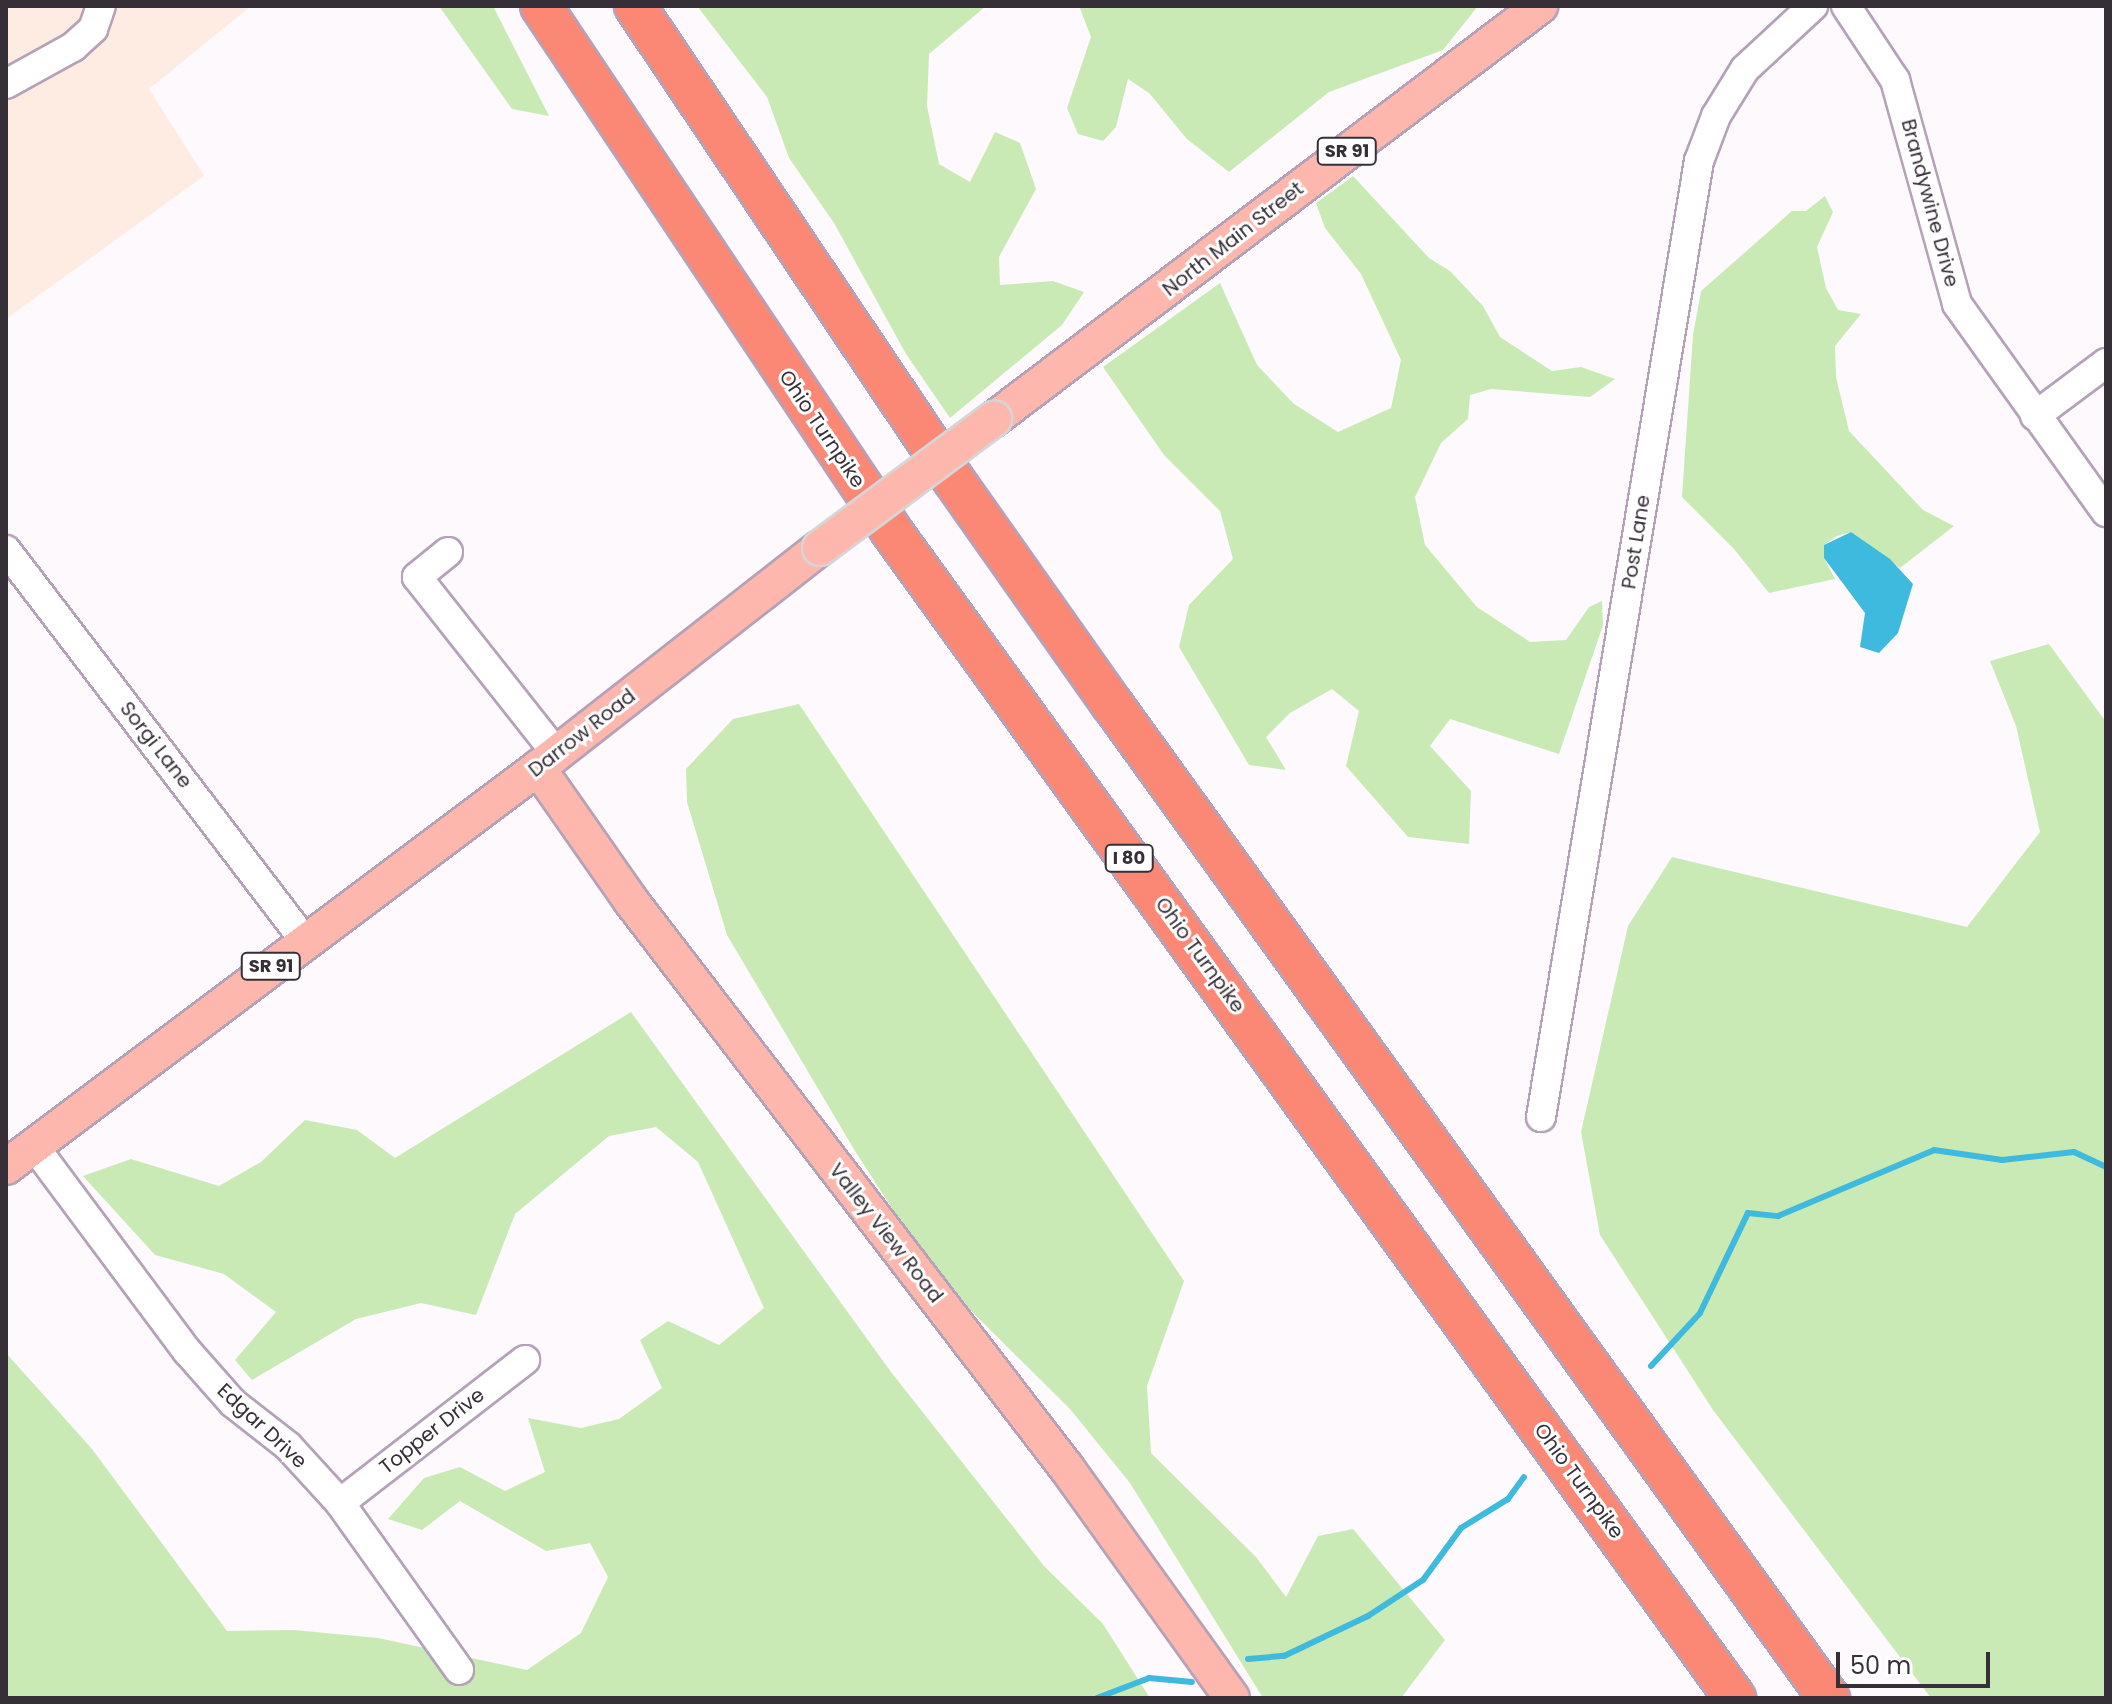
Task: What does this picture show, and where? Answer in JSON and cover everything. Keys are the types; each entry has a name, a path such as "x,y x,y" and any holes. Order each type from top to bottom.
{"highway":[{"name":"Ohio Turnpike","path":"541,6 892,532 1735,1698"},
{"path":"635,6 927,440 1103,692 1829,1698"}],"main road":[{"name":"North Main Street","path":"1157,298 1540,6"},
{"name":"Darrow Road","path":"6,1167 547,761 820,548 1157,298"},
{"name":"Valley View Road","path":"547,761 631,901 1075,1479 1232,1698"}],"street":[{"path":"6,84 73,47 93,29 101,6"},
{"name":"Post Lane","path":"1541,1117 1699,161 1716,116 1745,69 1813,6"},
{"name":"Brandywine Drive","path":"1846,6 1895,80 1957,304 2106,512"},
{"path":"2035,416 2106,363"},
{"name":"Sorgi Lane","path":"6,550 305,941"},
{"path":"448,552 417,577 547,761"},
{"name":"Edgar Drive","path":"34,1146 187,1351 233,1403 288,1446 340,1503 459,1670"},
{"name":"Topper Drive","path":"340,1503 525,1360"}],"shaded area":[{"path":"6,6 251,6 149,89 204,176 6,319"}],"green space":[{"path":"439,6 493,6 549,116 512,109"},
{"path":"697,6 986,6 929,54 927,106 939,164 970,182 995,132 1020,143 1036,189 999,257 1000,285 1053,281 1084,292 1062,325 950,418 906,354 834,223 789,158 767,97"},
{"path":"1079,6 1478,6 1443,50 1329,92 1229,172 1187,139 1149,93 1128,79 1116,127 1103,141 1078,134 1067,108 1091,37"},
{"path":"1353,176 1429,258 1450,271 1483,306 1500,337 1552,371 1581,367 1615,379 1590,397 1491,389 1470,395 1468,419 1441,443 1415,497 1425,545 1477,607 1530,642 1566,640 1589,607 1602,601 1603,625 1559,754 1450,719 1430,746 1471,791 1469,844 1408,837 1346,766 1359,711 1332,689 1290,713 1266,737 1286,770 1249,765 1179,647 1189,605 1233,559 1220,511 1164,455 1103,367 1220,283 1257,365 1294,404 1338,432 1391,408 1401,360 1361,274 1325,228 1316,203"},
{"path":"1825,196 1833,212 1817,247 1826,288 1838,310 1861,314 1835,346 1836,377 1849,431 1923,510 1954,526 1900,568 1851,532 1837,536 1824,545 1824,558 1835,579 1769,593 1734,549 1682,497 1693,335 1701,291 1792,211 1806,211"},
{"path":"2049,644 2106,722 2106,1698 1931,1698 1713,1410 1600,1235 1581,1132 1628,926 1672,857 1967,927 2040,832 2016,726 1990,661"},
{"path":"799,704 1184,1281 1147,1386 1151,1453 1256,1557 1286,1597 1318,1536 1353,1529 1445,1640 1401,1698 1263,1698 1130,1483 1070,1409 935,1275 855,1151 727,935 687,802 686,769 733,719"},
{"path":"631,1012 891,1372 1044,1566 1103,1624 1150,1698 6,1698 6,1353 92,1449 227,1631 294,1630 378,1638 527,1670 581,1633 608,1577 590,1543 546,1551 460,1501 422,1530 388,1519 424,1478 460,1467 505,1491 545,1472 528,1418 581,1428 619,1419 662,1388 640,1340 668,1321 719,1345 764,1308 698,1162 656,1127 609,1136 515,1214 476,1315 421,1303 356,1319 252,1380 235,1360 276,1312 224,1274 155,1255 83,1176 131,1159 219,1186 261,1162 305,1120 357,1130 395,1158"}],"water":[{"path":"1851,532 1890,559 1913,584 1898,633 1879,653 1860,647 1865,613 1824,558 1824,545"}],"waterway":[{"path":"1651,1366 1700,1313 1748,1213 1778,1216 1934,1150 2002,1160 2074,1152 2106,1167"},
{"path":"1248,1659 1284,1656 1368,1616 1423,1580 1461,1528 1508,1499 1524,1477"},
{"path":"1097,1698 1149,1678 1192,1682"}]}
